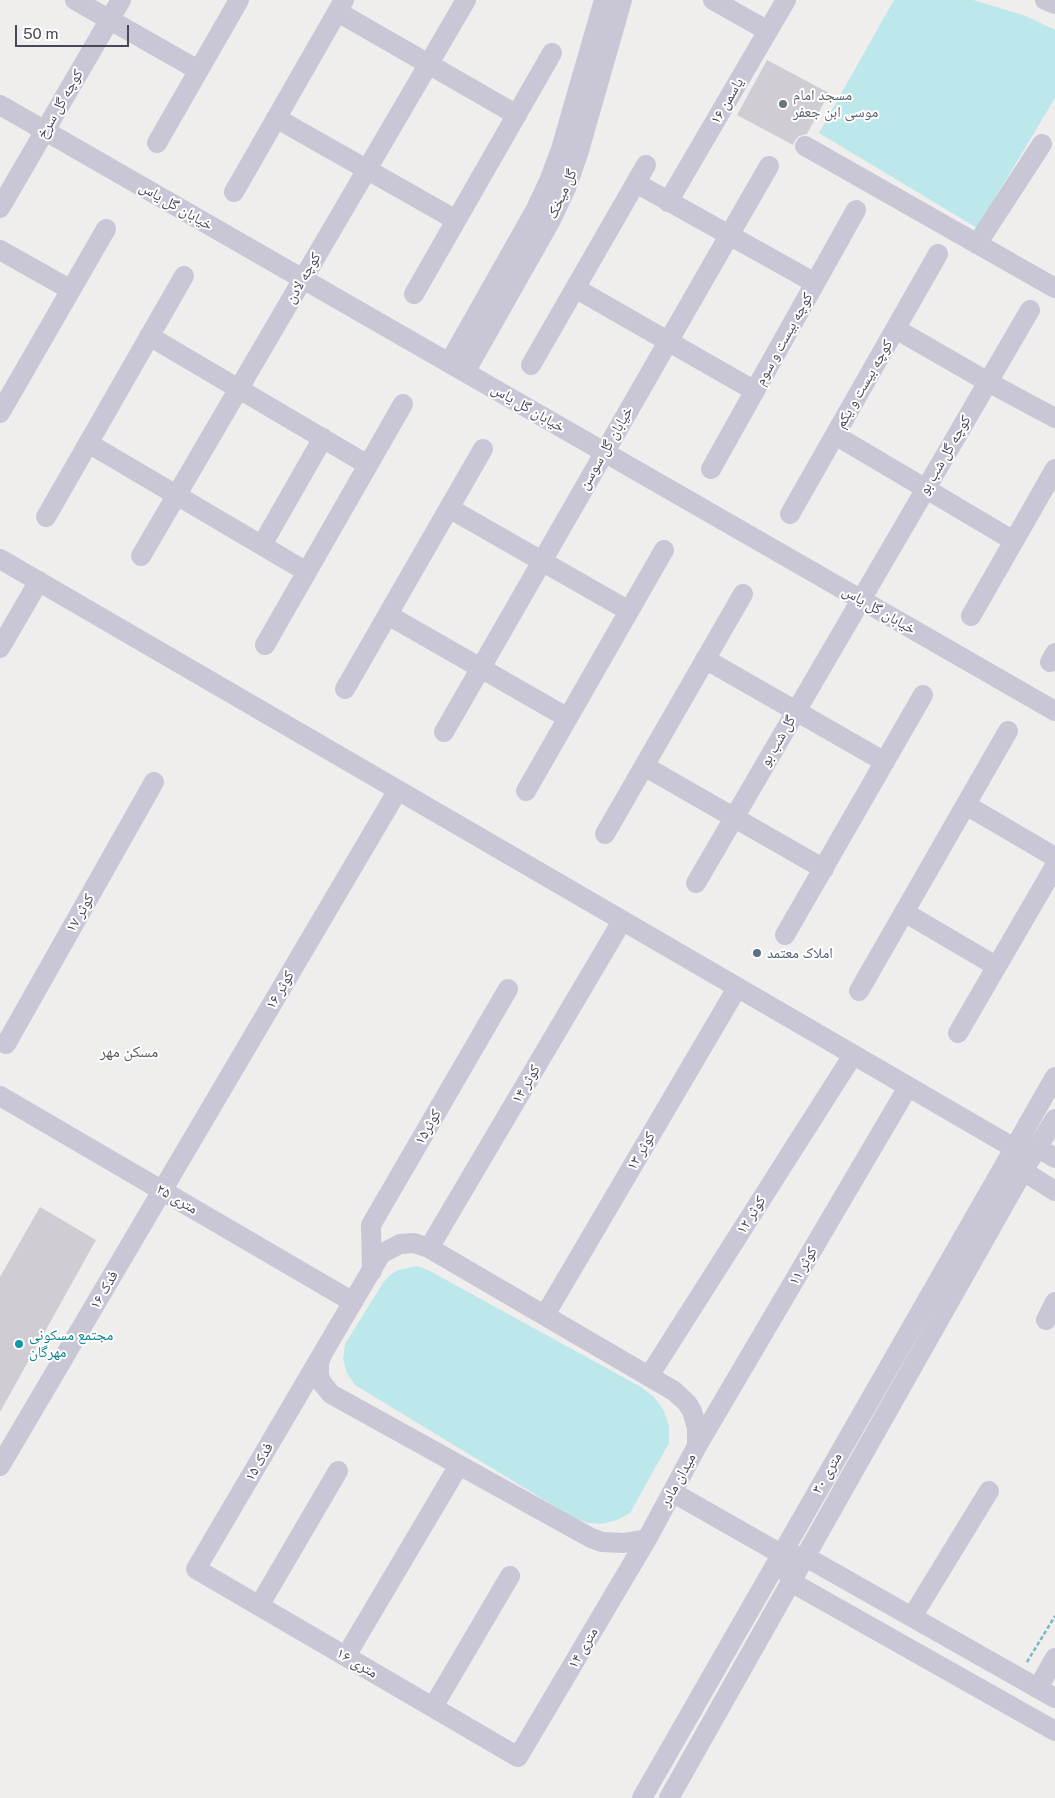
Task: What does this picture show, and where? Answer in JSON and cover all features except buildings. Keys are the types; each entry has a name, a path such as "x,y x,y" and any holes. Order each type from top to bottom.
{"street":[{"path":"75,0 198,70"},
{"name":"کوچه گل سرخ","path":"0,208 121,0"},
{"path":"157,143 239,0"},
{"name":"کوچه لادن","path":"141,556 466,0"},
{"name":"گل میخک","path":"457,367 549,181 561,149 604,0"},
{"name":"گل میخک","path":"457,367 551,220 566,188 578,154 622,0"},
{"path":"713,0 768,31"},
{"name":"یاسمن ۱۶","path":"668,202 786,0"},
{"path":"1045,0 1055,4"},
{"path":"234,192 341,6 429,63 517,115"},
{"path":"414,294 552,53"},
{"name":"خیابان گل یاس","path":"0,105 1055,711"},
{"path":"276,118 456,220"},
{"path":"977,244 1043,144"},
{"path":"805,146 1055,288"},
{"path":"532,365 646,165"},
{"name":"خیابان گل سوسن","path":"444,732 769,166"},
{"path":"636,183 815,283"},
{"name":"کوچه بیست و سوم","path":"711,469 856,210"},
{"path":"3,400 106,229"},
{"path":"0,250 71,290"},
{"name":"کوچه بیست و یکم","path":"790,514 938,254"},
{"path":"46,517 184,276"},
{"path":"576,288 755,391"},
{"name":"کوچه گل شب بو","path":"860,599 1030,310"},
{"path":"896,329 1055,418"},
{"path":"149,336 368,465"},
{"path":"265,645 403,404"},
{"path":"836,435 1014,541"},
{"path":"262,545 323,438"},
{"path":"88,443 307,572"},
{"path":"345,689 483,449"},
{"path":"971,616 1055,469"},
{"path":"449,508 629,611"},
{"path":"526,791 664,550"},
{"path":"0,558 1014,1148 1046,1153"},
{"path":"0,648 39,581"},
{"path":"605,834 743,594"},
{"name":"گل شب بو","path":"696,883 860,599"},
{"path":"388,616 568,718"},
{"path":"705,660 885,762"},
{"path":"785,936 923,695"},
{"path":"859,991 1008,731"},
{"path":"644,766 824,869"},
{"name":"کوثر ۱۷","path":"2,1042 154,782"},
{"name":"کوثر ۱۶","path":"162,1190 398,790"},
{"path":"966,805 1055,857"},
{"path":"958,1033 1055,866"},
{"path":"904,912 996,966"},
{"name":"کوثر ۱۴","path":"429,1248 622,921"},
{"name":"کوثر ۱۳","path":"545,1315 738,988"},
{"name":"کوثر۱۵","path":"372,1271 371,1225 508,989"},
{"name":"کوثر ۱۲","path":"649,1376 853,1055"},
{"name":"۳۰ متری","path":"642,1798 1055,1077"},
{"name":"کوثر ۱۱","path":"698,1446 908,1087"},
{"name":"۲۵ متری","path":"0,1096 353,1302"},
{"name":"۳۰ متری","path":"669,1798 1023,1171 1046,1153 1055,1119"},
{"path":"1014,1148 1023,1171 1055,1191"},
{"name":"فدک ۱۶","path":"0,1466 162,1190"},
{"name":"میدان مادر","path":"414,1242 429,1248 674,1391 687,1403 695,1419 698,1446 646,1539 613,1543 591,1538 331,1394 322,1383 319,1362 322,1355 381,1254 400,1244 414,1242"},
{"path":"1046,1320 1055,1302"},
{"name":"فدک ۱۵","path":"196,1569 322,1355"},
{"path":"346,1656 459,1465"},
{"path":"259,1606 338,1471"},
{"path":"912,1617 989,1491"},
{"path":"672,1492 781,1554 806,1557 1047,1693 1055,1658"},
{"name":"۱۴ متری","path":"518,1757 646,1539"},
{"path":"781,1554 791,1582 1055,1731"},
{"name":"۱۶ متری","path":"196,1569 518,1757"},
{"path":"433,1707 510,1576"}],"path":[{"path":"1019,1676 1055,1616"}],"shaded area":[{"path":"894,0 973,0 1026,16 1055,30 1055,98 977,228 819,133"},
{"path":"417,1266 428,1270 641,1387 654,1397 664,1411 669,1426 669,1443 630,1513 617,1520 602,1524 588,1523 574,1518 355,1385 347,1373 343,1359 345,1344 390,1275 398,1270"}],"place":[{"name":"مسجد امام موسی ابن جعفر","path":"783,104"},
{"name":"املاک معتمد","path":"757,953"},
{"name":"مجتمع مسکونی مهرگان","path":"19,1344"}],"district":[{"name":"مسکن مهر","path":"129,1052"}]}
